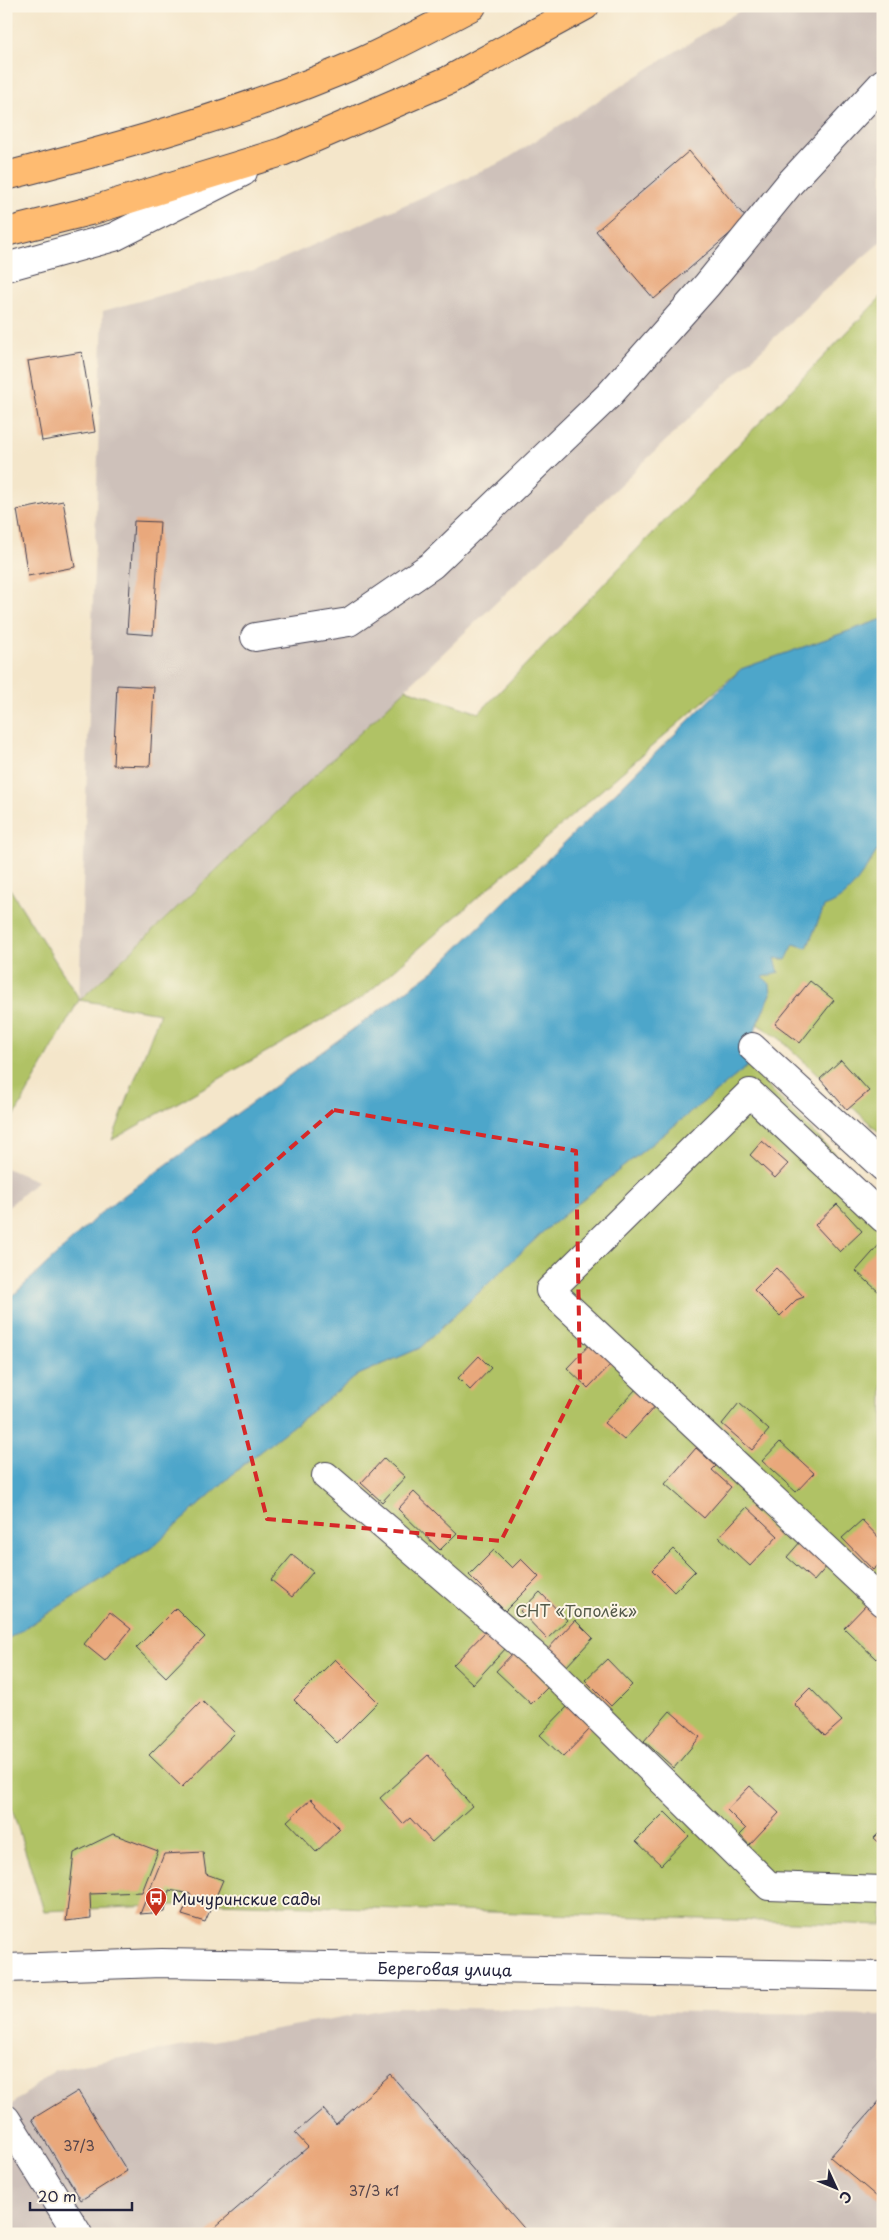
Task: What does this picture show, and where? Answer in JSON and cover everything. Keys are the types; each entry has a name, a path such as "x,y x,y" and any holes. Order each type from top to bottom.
{"main road":[{"path":"6,176 80,157 174,129 275,95 362,61 472,6"},
{"path":"6,232 90,212 282,152 449,80 585,6"}],"street":[{"path":"255,637 349,622 432,565 609,395 707,285 790,183 883,83"},
{"path":"6,267 114,237 282,152"},
{"path":"752,1047 883,1167"},
{"path":"883,1218 750,1093 550,1290 883,1602"},
{"path":"326,1476 544,1662 769,1886 883,1890"},
{"name":"Береговая улица","path":"6,1968 162,1963 883,1976"},
{"path":"6,2119 78,2234"}],"highlighted area":[{"path":"334,1110 576,1151 580,1381 501,1541 267,1519 194,1232"}],"shaded area":[{"path":"747,6 883,6 883,240 819,295 79,1000 103,311 261,268 502,162"},
{"path":"6,1168 37,1181 6,1209"},
{"path":"396,2007 883,2015 883,2234 6,2234 6,2109 55,2070"}],"green space":[{"path":"883,295 883,619 741,669 363,997 112,1140 160,1013 79,1000 6,1131 6,887 10,889 80,1000 406,689 479,713"},
{"path":"883,848 883,1136 779,1038 757,1024 771,994 763,977 775,958 794,944 807,948 824,907 868,866 877,851"},
{"name":"СНТ «Тополёк»","path":"748,1066 883,1203 883,1925 219,1903 44,1911 6,1790 6,1640 151,1548 244,1464 358,1375 420,1348 545,1230"}],"water":[{"path":"883,619 883,848 877,851 849,892 824,907 807,948 794,944 786,960 775,958 779,973 763,977 770,984 771,994 757,1024 748,1066 545,1230 420,1348 358,1375 244,1464 151,1548 6,1640 6,1302 104,1210 436,969 741,669"}],"building":[{"path":"689,151 747,219 654,299 596,231"},
{"path":"82,352 95,432 42,441 28,361"},
{"path":"63,501 75,567 28,576 17,510"},
{"path":"134,521 160,522 153,635 127,633"},
{"path":"117,685 154,687 150,766 113,765"},
{"path":"810,981 834,1000 800,1043 775,1024"},
{"path":"841,1060 869,1091 847,1110 820,1079"},
{"path":"762,1141 788,1164 775,1178 750,1155"},
{"path":"837,1204 862,1231 840,1252 815,1225"},
{"path":"880,1244 883,1247 883,1290 880,1293 856,1271"},
{"path":"776,1268 804,1297 796,1300 780,1316 754,1290"},
{"path":"594,1340 615,1360 588,1388 567,1368"},
{"path":"479,1356 491,1368 470,1390 458,1378"},
{"path":"639,1386 658,1403 624,1440 604,1423"},
{"path":"739,1403 769,1430 752,1450 722,1424"},
{"path":"780,1442 814,1473 796,1492 762,1461"},
{"path":"696,1448 716,1466 712,1470 731,1487 704,1518 665,1484"},
{"path":"384,1458 405,1477 382,1502 361,1483"},
{"path":"414,1492 457,1533 440,1550 398,1509"},
{"path":"747,1507 778,1536 750,1566 719,1537"},
{"path":"862,1520 883,1542 883,1561 873,1570 842,1538"},
{"path":"801,1541 828,1565 814,1581 787,1557"},
{"path":"673,1549 695,1571 674,1592 652,1570"},
{"path":"494,1550 512,1568 521,1559 539,1577 505,1611 469,1575"},
{"path":"292,1555 313,1572 292,1597 271,1580"},
{"path":"540,1592 567,1620 547,1639 520,1611"},
{"path":"868,1603 883,1618 883,1652 876,1659 844,1628"},
{"path":"176,1608 205,1637 166,1677 136,1648"},
{"path":"110,1612 131,1629 105,1661 84,1644"},
{"path":"575,1620 593,1638 565,1668 546,1651"},
{"path":"488,1629 507,1647 473,1684 453,1665"},
{"path":"514,1652 549,1686 531,1704 496,1671"},
{"path":"335,1659 378,1702 337,1743 294,1700"},
{"path":"607,1659 632,1685 611,1706 585,1680"},
{"path":"810,1688 842,1721 825,1736 794,1704"},
{"path":"202,1701 235,1733 182,1787 149,1755"},
{"path":"569,1705 592,1727 563,1757 540,1735"},
{"path":"670,1711 700,1737 674,1768 644,1741"},
{"path":"428,1755 472,1806 432,1842 410,1818 403,1824 380,1798"},
{"path":"750,1786 779,1813 749,1845 740,1835 746,1829 727,1810"},
{"path":"311,1799 340,1829 316,1852 287,1821"},
{"path":"665,1812 689,1836 661,1865 636,1841"},
{"path":"883,1829 883,1846 874,1838"},
{"path":"113,1834 158,1851 142,1892 90,1894 91,1918 66,1921 74,1853"},
{"path":"203,1852 206,1874 223,1880 205,1922 182,1915 191,1894 169,1890 165,1912 140,1914 164,1854"},
{"path":"391,2075 529,2234 207,2234 308,2147 295,2133 323,2109 336,2124"},
{"path":"78,2091 127,2171 81,2200 32,2119"},
{"path":"883,2097 883,2202 830,2157"}],"place":[{"name":"Мичуринские сады","path":"156,1917"}]}
